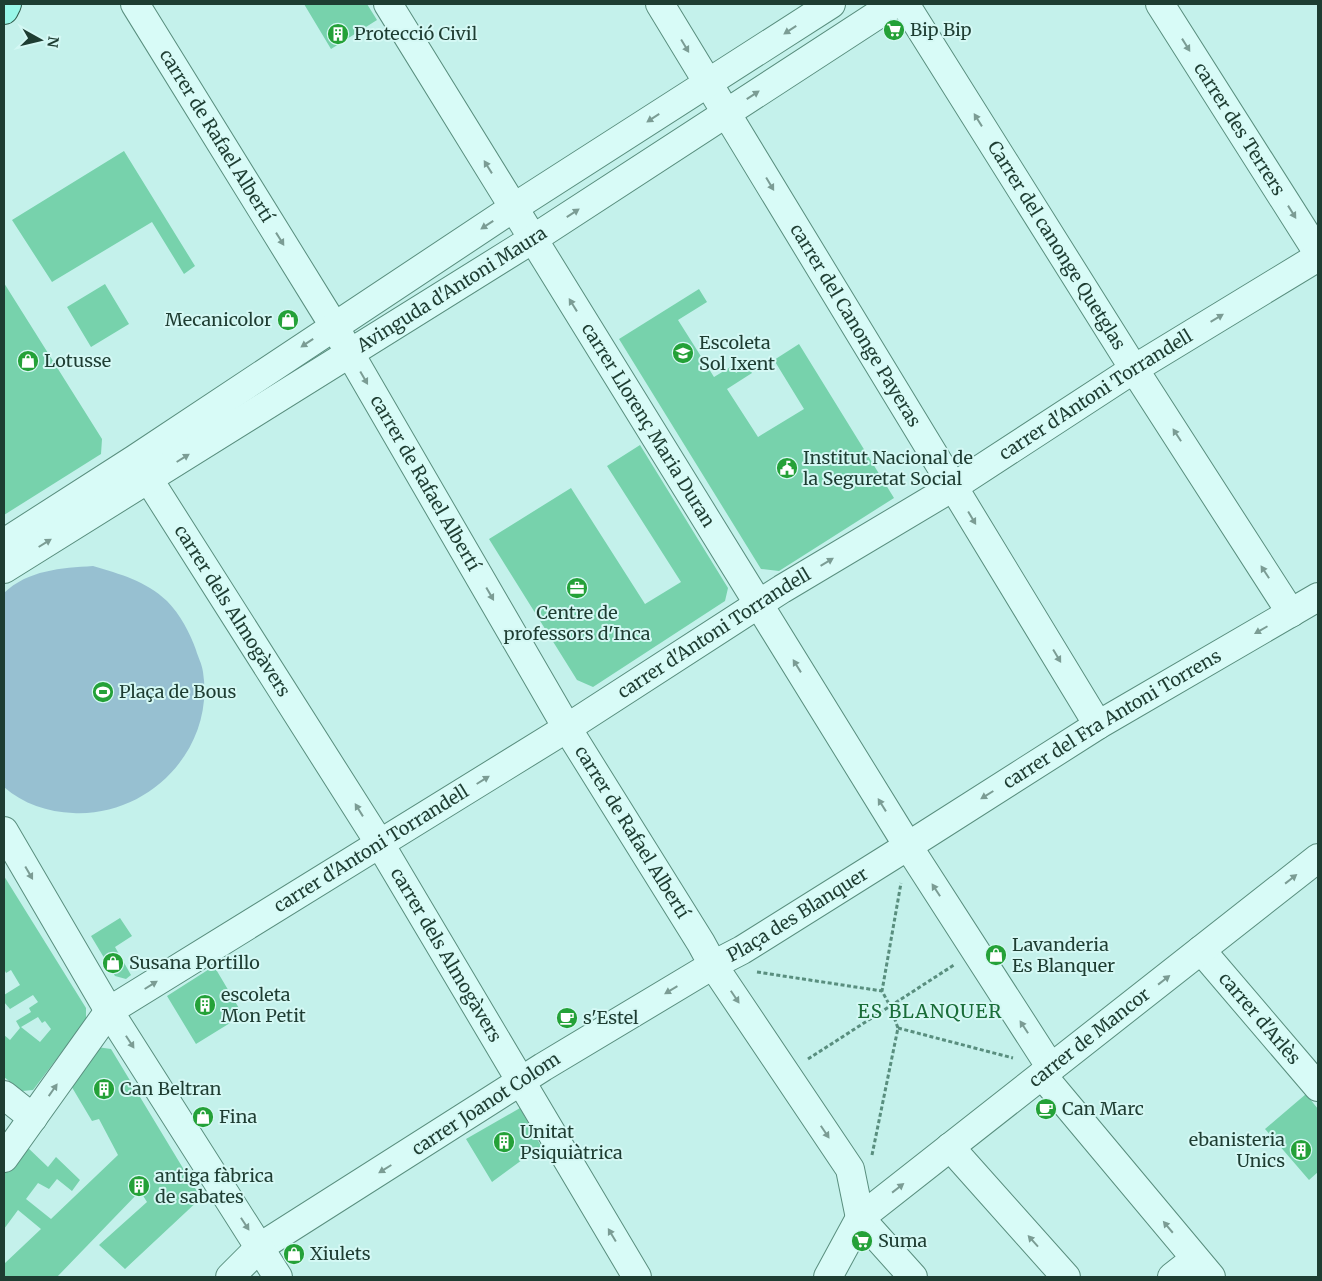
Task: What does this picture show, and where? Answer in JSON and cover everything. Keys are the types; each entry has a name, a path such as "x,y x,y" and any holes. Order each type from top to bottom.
{"main road":[{"path":"4,10 7,4"}],"street":[{"name":"carrer de Rafael Albertí","path":"135,4 334,326 567,728 701,942 713,965"},
{"name":"carrer Llorenç Maria Duran","path":"388,4 908,846"},
{"name":"carrer del Canonge Payeras","path":"660,4 1098,725"},
{"name":"Avinguda d'Antoni Maura","path":"4,569 334,326 513,208 830,4"},
{"name":"Avinguda d'Antoni Maura","path":"4,542 142,469 350,353 533,239 894,4"},
{"name":"Carrer del canonge Quetglas","path":"905,4 1134,369 1291,613"},
{"name":"carrer des Terrers","path":"1160,4 1318,255"},
{"name":"carrer d'Antoni Torrandell","path":"109,1011 567,728 759,604 953,487 1134,369 1318,255"},
{"name":"carrer dels Almogàvers","path":"142,469 380,844 637,1277"},
{"name":"carrer del Fra Antoni Torrens","path":"908,846 1098,725 1318,596"},
{"path":"4,831 109,1011 278,1277"},
{"path":"908,846 975,951 1046,1072 1203,1268 1172,1277"},
{"name":"Plaça des Blanquer","path":"860,1218 850,1169 713,965 742,950 908,846"},
{"name":"carrer de Mancor","path":"860,1218 1318,858"},
{"name":"carrer d'Arlès","path":"1201,950 1318,1087"},
{"name":"carrer Joanot Colom","path":"230,1277 260,1248 522,1082 713,965"},
{"path":"4,1158 109,1011"},
{"path":"4,1095 34,1118"},
{"path":"950,1147 1066,1277"},
{"path":"828,1277 860,1218 913,1277"}],"path":[{"path":"871,1163 898,1028 882,991 908,846"},
{"path":"786,1073 975,951"},
{"path":"713,965 882,991"},
{"path":"898,1028 1046,1072"}],"shaded area":[{"name":"Plaça de Bous","path":"93,566 123,575 141,583 159,594 172,606 188,630 201,663 204,700 198,727 187,752 171,773 151,790 127,803 101,811 73,813 36,806 19,798 4,787 4,593 13,585 34,575 57,569"}],"building":[{"name":"Protecció Civil","path":"304,4 367,4 377,20 331,49"},
{"path":"124,151 195,266 184,274 152,222 52,282 12,220"},
{"name":"Lotusse","path":"4,283 102,439 101,454 4,515"},
{"path":"105,284 129,324 91,347 67,307"},
{"name":"Institut Nacional de la Seguretat Social","path":"699,289 707,302 678,320 714,377 732,366 736,373 747,366 752,373 727,389 758,437 804,409 774,360 799,344 894,498 779,571 761,569 619,339"},
{"name":"Centre de professors d'Inca","path":"640,445 728,588 725,601 593,687 577,680 489,539 571,488 645,604 681,582 607,466"},
{"path":"4,876 86,1008 86,1020 33,1090 22,1091 4,1077 4,1035 10,1040 20,1028 16,1021 31,1012 29,1008 38,1002 33,995 10,1009 4,1002 4,995 20,985 11,970 6,973 4,969","holes":["38,1017 42,1023 45,1021 51,1029 40,1042 21,1027"]},
{"path":"120,918 132,936 115,947 131,975 126,979 115,976 91,936"},
{"name":"escoleta Mon Petit","path":"214,966 243,1015 196,1044 167,996"},
{"name":"antiga fàbrica de sabates","path":"97,1047 111,1049 201,1198 125,1269 99,1245 147,1202 140,1191 57,1277 4,1277 4,1264 41,1229 18,1210 4,1229 4,1173 25,1145 48,1167 56,1157 80,1180 72,1191 57,1179 49,1189 38,1183 26,1199 51,1219 118,1155 99,1119 92,1121 70,1084"},
{"name":"ebanisteria Unics","path":"1306,1094 1318,1109 1318,1172 1309,1180 1265,1129"},
{"name":"Unitat Psiquiàtrica","path":"520,1108 541,1146 492,1182 466,1139"}],"place":[{"name":"Bip Bip","path":"894,30"},
{"name":"Protecció Civil","path":"338,34"},
{"name":"Mecanicolor","path":"288,320"},
{"name":"Escoleta Sol Ixent","path":"683,353"},
{"name":"Lotusse","path":"28,361"},
{"name":"Institut Nacional de la Seguretat Social","path":"787,468"},
{"name":"Centre de professors d'Inca","path":"577,588"},
{"name":"Plaça de Bous","path":"103,692"},
{"name":"Lavanderia Es Blanquer","path":"996,955"},
{"name":"Susana Portillo","path":"113,963"},
{"name":"escoleta Mon Petit","path":"205,1005"},
{"name":"s'Estel","path":"567,1018"},
{"name":"Can Beltran","path":"104,1089"},
{"name":"Can Marc","path":"1046,1109"},
{"name":"Fina","path":"203,1117"},
{"name":"Unitat Psiquiàtrica","path":"504,1142"},
{"name":"ebanisteria Unics","path":"1301,1150"},
{"name":"antiga fàbrica de sabates","path":"139,1186"},
{"name":"Suma","path":"862,1241"},
{"name":"Xiulets","path":"294,1254"}],"district":[{"name":"ES BLANQUER","path":"930,1011"}]}
